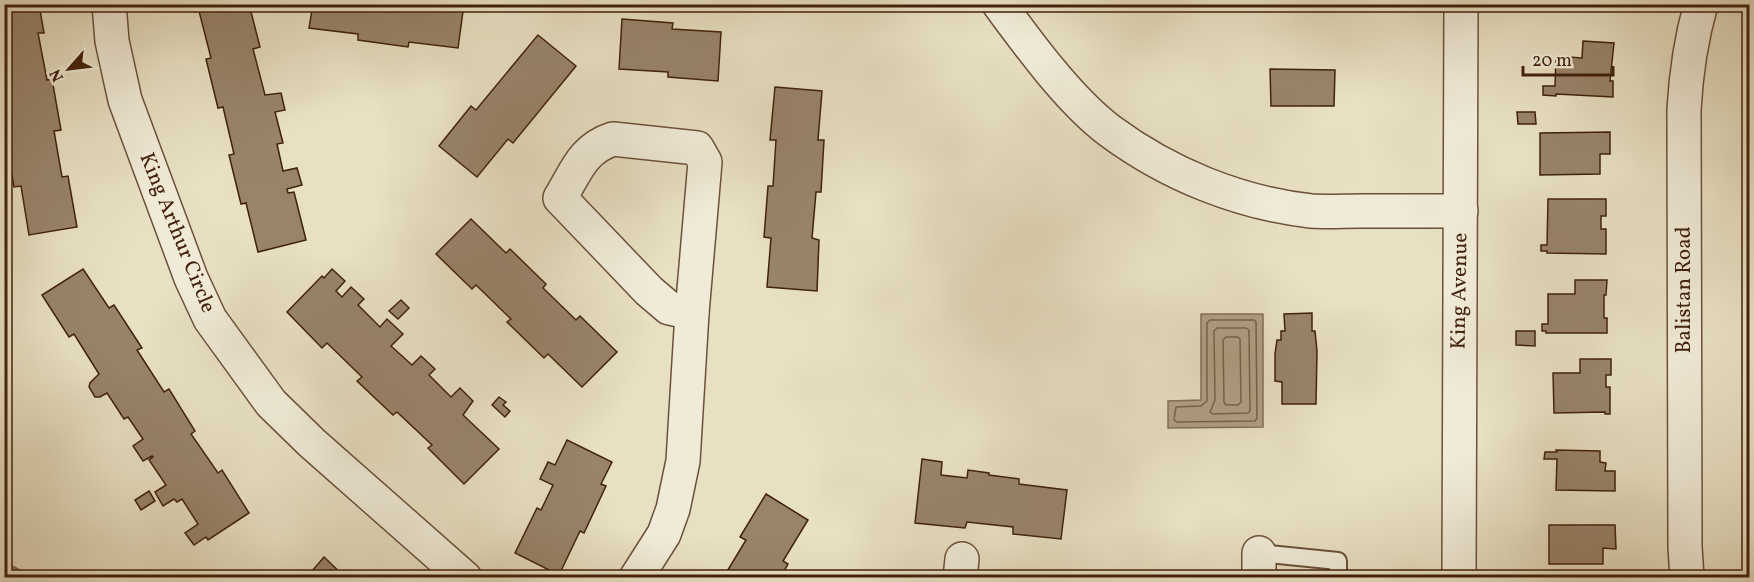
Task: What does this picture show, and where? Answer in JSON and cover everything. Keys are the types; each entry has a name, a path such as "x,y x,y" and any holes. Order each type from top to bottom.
{"street":[{"name":"King Arthur Circle","path":"109,4 112,41 125,100 190,278 210,319 271,403 312,443 465,578"},
{"path":"999,4 1024,39 1079,102 1109,130 1184,175 1227,192 1269,204 1313,211 1461,211"},
{"name":"King Avenue","path":"1458,578 1461,4"},
{"name":"Balistan Road","path":"1687,578 1684,110 1687,67 1701,4"},
{"path":"636,578 664,534 673,509 683,461 692,312 705,162 697,148 613,139 598,144 586,154 560,198 649,291 669,308 692,312"}],"lane":[{"path":"1259,565 1338,561 1338,578"}],"water":[{"path":"1201,314 1263,314 1263,427 1168,428 1168,401 1201,400"}],"building":[{"path":"4,4 39,4 44,33 38,33 47,80 52,79 61,130 54,131 62,177 68,176 77,227 29,235 21,186 14,187 6,138 12,137 4,96"},
{"path":"193,4 249,4 260,47 253,49 265,95 281,93 285,110 275,112 283,143 277,144 283,171 297,168 302,185 287,189 288,193 294,192 306,240 258,252 246,203 241,204 229,155 234,154 223,107 218,108 206,59 211,58 199,11 195,12"},
{"path":"313,4 464,4 458,48 409,42 408,47 358,40 358,34 309,28"},
{"path":"1211,4 1255,4 1255,6 1211,7"},
{"path":"622,19 673,23 672,29 721,32 718,81 668,77 668,72 619,69"},
{"path":"538,35 576,66 513,143 508,139 477,177 439,146 471,106 476,110"},
{"path":"1583,41 1614,43 1610,81 1613,81 1613,97 1543,95 1543,86 1555,86 1556,56 1582,58"},
{"path":"1270,69 1335,70 1334,106 1271,106"},
{"path":"775,87 822,91 818,140 824,140 821,192 816,192 812,238 819,240 817,291 767,287 771,238 764,237 768,186 773,186 776,140 770,140"},
{"path":"1517,112 1535,112 1536,124 1518,124"},
{"path":"1610,132 1610,154 1600,154 1600,174 1540,175 1540,133"},
{"path":"1548,199 1606,199 1606,216 1601,216 1601,229 1606,229 1606,254 1541,251 1541,245 1547,245"},
{"path":"471,219 506,253 510,249 546,284 543,288 576,320 580,316 617,352 582,387 548,354 544,358 507,322 511,319 476,285 472,289 436,254"},
{"path":"83,269 109,308 114,305 142,348 137,350 164,392 169,389 195,431 191,434 218,473 222,470 249,513 208,540 206,537 194,545 185,533 198,524 182,499 177,502 174,499 163,506 155,492 166,485 149,460 153,457 143,461 133,446 143,439 128,417 124,419 107,393 95,397 89,387 99,374 74,334 69,337 42,295"},
{"path":"332,269 345,281 336,291 342,297 351,287 364,299 358,305 380,327 387,319 403,334 391,346 412,365 421,356 435,369 429,375 451,397 460,388 473,401 463,415 499,449 464,484 428,448 432,445 397,412 393,415 357,381 362,377 327,343 322,348 287,312 322,276 324,278"},
{"path":"1575,280 1607,280 1606,295 1604,295 1604,318 1607,318 1607,333 1546,333 1542,331 1542,324 1548,324 1548,294 1575,294"},
{"path":"401,300 409,308 398,319 389,311"},
{"path":"1312,313 1312,331 1315,331 1317,351 1316,404 1282,404 1282,382 1275,381 1275,354 1277,340 1281,340 1281,331 1285,331 1284,314"},
{"path":"1516,331 1535,331 1535,346 1516,345"},
{"path":"1580,359 1611,359 1611,375 1606,375 1606,387 1610,387 1610,414 1605,414 1605,412 1554,413 1553,373 1580,373"},
{"path":"1746,363 1750,363 1750,402 1749,380 1746,380"},
{"path":"499,397 506,402 503,405 510,411 505,417 492,405"},
{"path":"1748,419 1750,456 1746,456 1746,430 1748,430"},
{"path":"567,440 612,462 601,484 606,486 584,533 580,531 559,575 515,553 537,508 541,510 553,485 540,479 548,462 555,465"},
{"path":"1556,450 1600,451 1600,462 1606,463 1605,471 1615,471 1615,491 1556,490 1557,459 1544,459 1545,452 1557,452"},
{"path":"922,459 942,462 941,475 967,478 968,470 1019,479 1019,484 1067,490 1061,539 1013,534 1013,527 967,522 965,528 915,523"},
{"path":"149,491 155,501 141,510 135,500"},
{"path":"766,494 808,520 783,561 788,564 780,578 723,578 746,540 740,537"},
{"path":"1745,498 1750,498 1750,523 1745,523"},
{"path":"1549,525 1615,525 1616,549 1603,548 1603,564 1549,564"},
{"path":"324,557 346,578 306,578"}],"waterway":[{"path":"4,566 28,578"}]}
